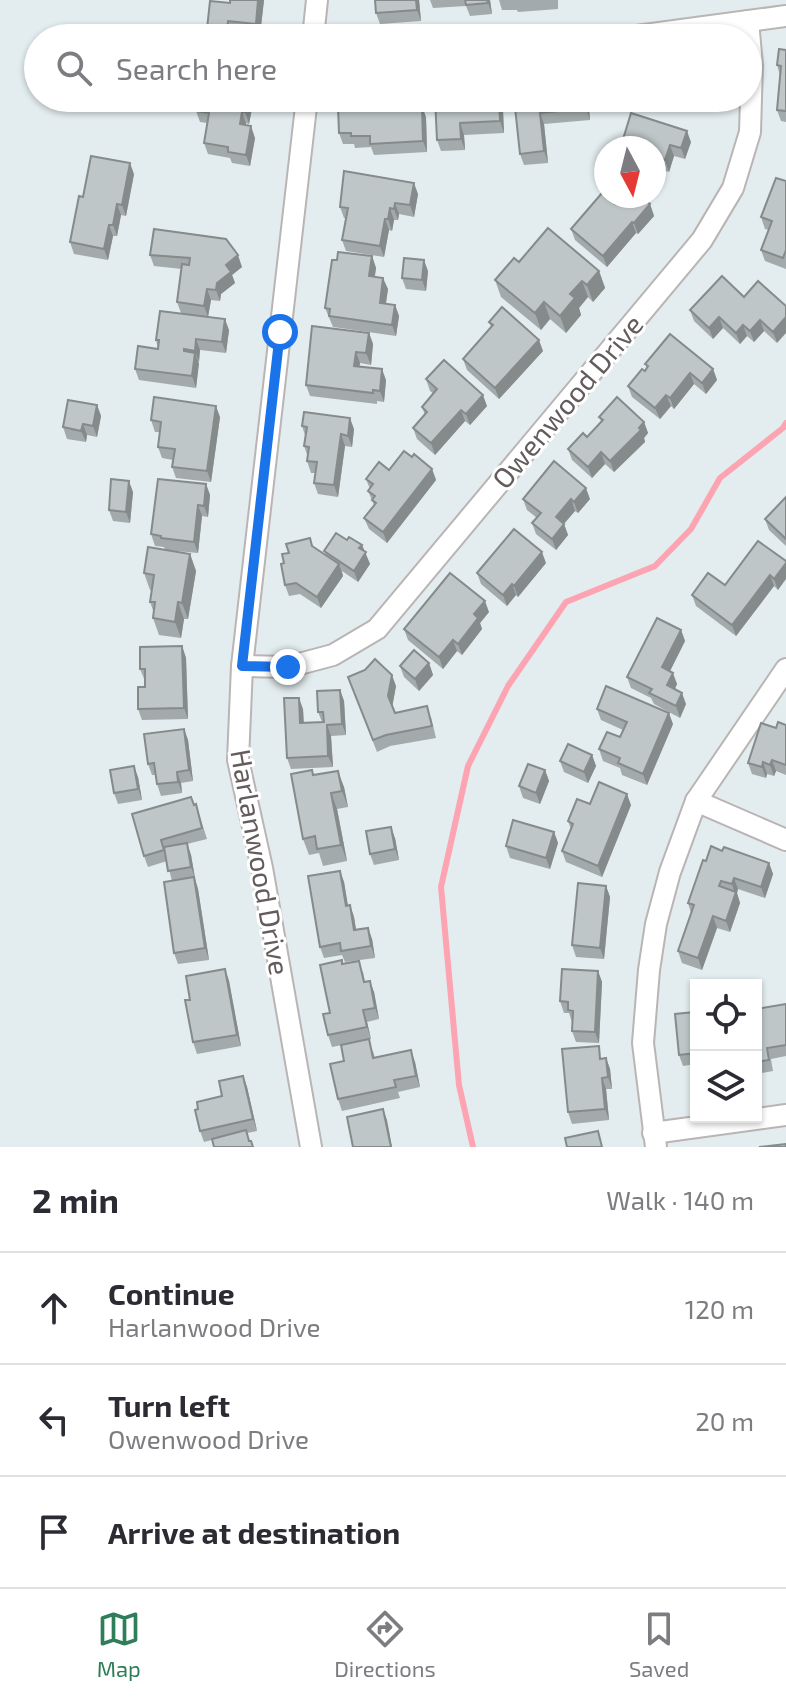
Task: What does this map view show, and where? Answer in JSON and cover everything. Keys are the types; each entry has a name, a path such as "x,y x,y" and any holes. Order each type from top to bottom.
{"street":[{"path":"314,24 317,0"},
{"path":"726,24 786,16"},
{"name":"Harlanwood Drive","path":"305,112 242,666 238,760 262,868 311,1147"},
{"name":"Owenwood Drive","path":"242,666 288,667 333,655 377,629 702,240 733,188 750,132 751,112"},
{"path":"786,669 696,801 670,872 656,924 643,1043 655,1140 786,1115"},
{"path":"696,801 786,840"}],"building":[{"path":"230,0 258,0 256,24 228,21 228,24 208,24 210,1 230,3"},
{"path":"375,0 416,0 417,10 376,13"},
{"path":"465,0 487,0 488,3 466,5"},
{"path":"779,49 786,50 786,111 777,110 781,66 777,65"},
{"path":"202,112 242,112 240,124 251,126 246,155 228,152 228,147 204,143 209,113"},
{"path":"338,112 422,112 423,141 370,144 370,136 339,133"},
{"path":"436,112 500,112 500,121 460,123 461,139 437,140"},
{"path":"516,112 549,112 540,113 544,151 520,154"},
{"path":"631,113 687,131 681,148 670,145 666,157 666,136 624,136"},
{"path":"91,156 130,163 122,205 117,204 104,249 70,242"},
{"path":"344,171 414,183 410,205 395,203 394,209 390,208 380,246 342,240 348,208 340,207"},
{"path":"776,178 786,181 786,250 783,258 761,250 772,221 761,217"},
{"path":"594,202 594,208 647,208 603,256 571,229"},
{"path":"548,228 599,271 587,285 582,281 570,294 575,298 560,316 544,302 535,313 495,280 514,258 519,262"},
{"path":"154,229 226,239 238,255 226,265 231,272 217,283 216,290 207,289 204,306 177,302 182,264 189,265 190,258 150,255"},
{"path":"338,252 372,256 369,276 383,278 380,303 395,305 392,325 329,316 330,309 325,308 332,260 337,260"},
{"path":"404,258 424,260 422,280 402,278"},
{"path":"722,276 744,297 758,281 786,306 786,317 773,332 760,320 750,331 743,325 736,333 719,317 709,328 690,310"},
{"path":"502,307 539,340 495,388 463,359 493,325 489,322"},
{"path":"160,311 225,319 222,342 196,339 195,351 184,349 195,353 192,376 135,369 138,346 158,349 159,340 156,340"},
{"path":"312,326 369,333 366,353 356,352 354,366 382,369 380,391 373,390 373,393 306,385"},
{"path":"670,334 713,369 702,383 690,373 670,398 666,395 655,408 628,386 642,369 645,371 648,366 645,364"},
{"path":"444,360 483,395 466,414 461,410 431,443 413,428 427,412 422,407 437,389 426,379"},
{"path":"154,397 216,406 207,471 172,467 175,449 158,447 161,422 151,420"},
{"path":"617,397 644,422 639,428 641,430 610,461 601,452 588,467 568,449 583,433 587,437 603,420 599,417"},
{"path":"68,400 97,405 93,426 83,424 81,431 63,427"},
{"path":"304,412 350,418 348,436 341,434 334,485 314,483 317,462 307,461 309,447 304,446 307,427 302,426"},
{"path":"404,451 412,457 414,454 432,469 383,532 364,518 376,503 372,500 375,496 368,491 373,484 366,479 379,462 389,470"},
{"path":"554,461 586,488 574,502 571,499 556,517 564,524 552,539 532,523 541,513 523,499"},
{"path":"111,479 129,481 126,512 109,510"},
{"path":"158,479 206,484 204,506 198,505 194,542 151,534"},
{"path":"786,497 786,539 765,519"},
{"path":"514,529 542,552 503,595 477,573"},
{"path":"336,533 362,545 359,548 366,552 354,571 324,551"},
{"path":"310,538 312,546 339,564 317,597 296,583 285,585 281,564 284,563 282,554 289,553 286,544"},
{"path":"758,541 786,563 774,579 770,575 732,625 692,595 708,573 725,585"},
{"path":"148,547 190,554 182,603 178,602 175,622 153,618 155,602 150,602 154,575 144,573"},
{"path":"450,573 485,601 474,614 478,618 458,644 453,640 439,657 404,629"},
{"path":"657,618 681,630 662,667 673,673 667,685 682,693 676,706 649,693 652,689 627,677"},
{"path":"182,646 184,708 138,709 138,687 145,687 145,669 140,669 140,647"},
{"path":"414,650 429,663 415,679 400,666"},
{"path":"375,659 392,675 388,696 395,713 427,706 432,726 373,740 348,677 365,670"},
{"path":"606,686 669,713 643,774 618,763 620,758 599,749 607,732 620,737 627,722 597,709"},
{"path":"340,690 342,724 327,725 328,756 287,758 284,698 299,698 300,723 324,722 323,712 318,712 317,691"},
{"path":"778,722 786,725 786,765 772,760 770,765 763,762 762,767 748,763 761,723 776,728"},
{"path":"184,729 189,770 177,772 178,782 157,784 154,763 148,764 144,734"},
{"path":"568,744 592,755 584,772 560,761"},
{"path":"528,764 545,770 536,793 519,786"},
{"path":"134,766 138,789 114,793 110,770"},
{"path":"312,770 313,775 338,771 342,791 331,793 341,845 317,849 315,836 303,839 291,774"},
{"path":"599,782 627,794 598,866 562,851 573,824 568,821 577,799 590,804"},
{"path":"191,797 202,828 161,840 164,850 144,856 132,814"},
{"path":"513,820 554,832 546,858 506,846"},
{"path":"391,827 395,849 370,854 366,831"},
{"path":"187,843 191,867 168,871 164,847"},
{"path":"711,846 722,851 724,847 769,863 761,887 734,878 732,884 721,881 719,886 736,892 726,921 713,916 698,958 678,951 694,905 688,903"},
{"path":"340,871 354,930 368,928 371,946 341,951 340,943 320,947 308,876"},
{"path":"194,877 205,948 174,953 164,882"},
{"path":"578,883 606,886 600,948 572,945"},
{"path":"342,960 342,964 359,961 364,982 370,981 375,1008 363,1010 367,1027 328,1035 323,1014 330,1013 320,965"},
{"path":"225,969 237,1035 193,1042 185,1000 190,1000 186,976"},
{"path":"562,969 598,971 595,1032 572,1031 573,1011 568,1010 568,1002 560,1001"},
{"path":"786,1004 786,1045 767,1048 769,1060 762,1061 762,1051 762,1008"},
{"path":"690,1012 690,1054 679,1055 675,1014"},
{"path":"369,1039 373,1058 411,1050 416,1076 394,1080 396,1087 338,1099 330,1064 344,1061 341,1045"},
{"path":"599,1046 600,1059 606,1058 608,1077 602,1078 605,1109 568,1112 562,1049"},
{"path":"243,1076 253,1119 200,1131 195,1110 198,1109 197,1102 222,1096 219,1081"},
{"path":"383,1109 391,1147 353,1147 347,1117"},
{"path":"246,1130 253,1147 214,1147 212,1139"},
{"path":"598,1131 602,1147 567,1147 565,1138"},
{"path":"786,1144 786,1147 759,1147"}],"waterway":[{"path":"473,1147 459,1085 441,887 468,766 508,686 566,602 655,566 691,529 720,478 786,423"}],"route":[{"path":"280,332 242,666 288,667"}]}
